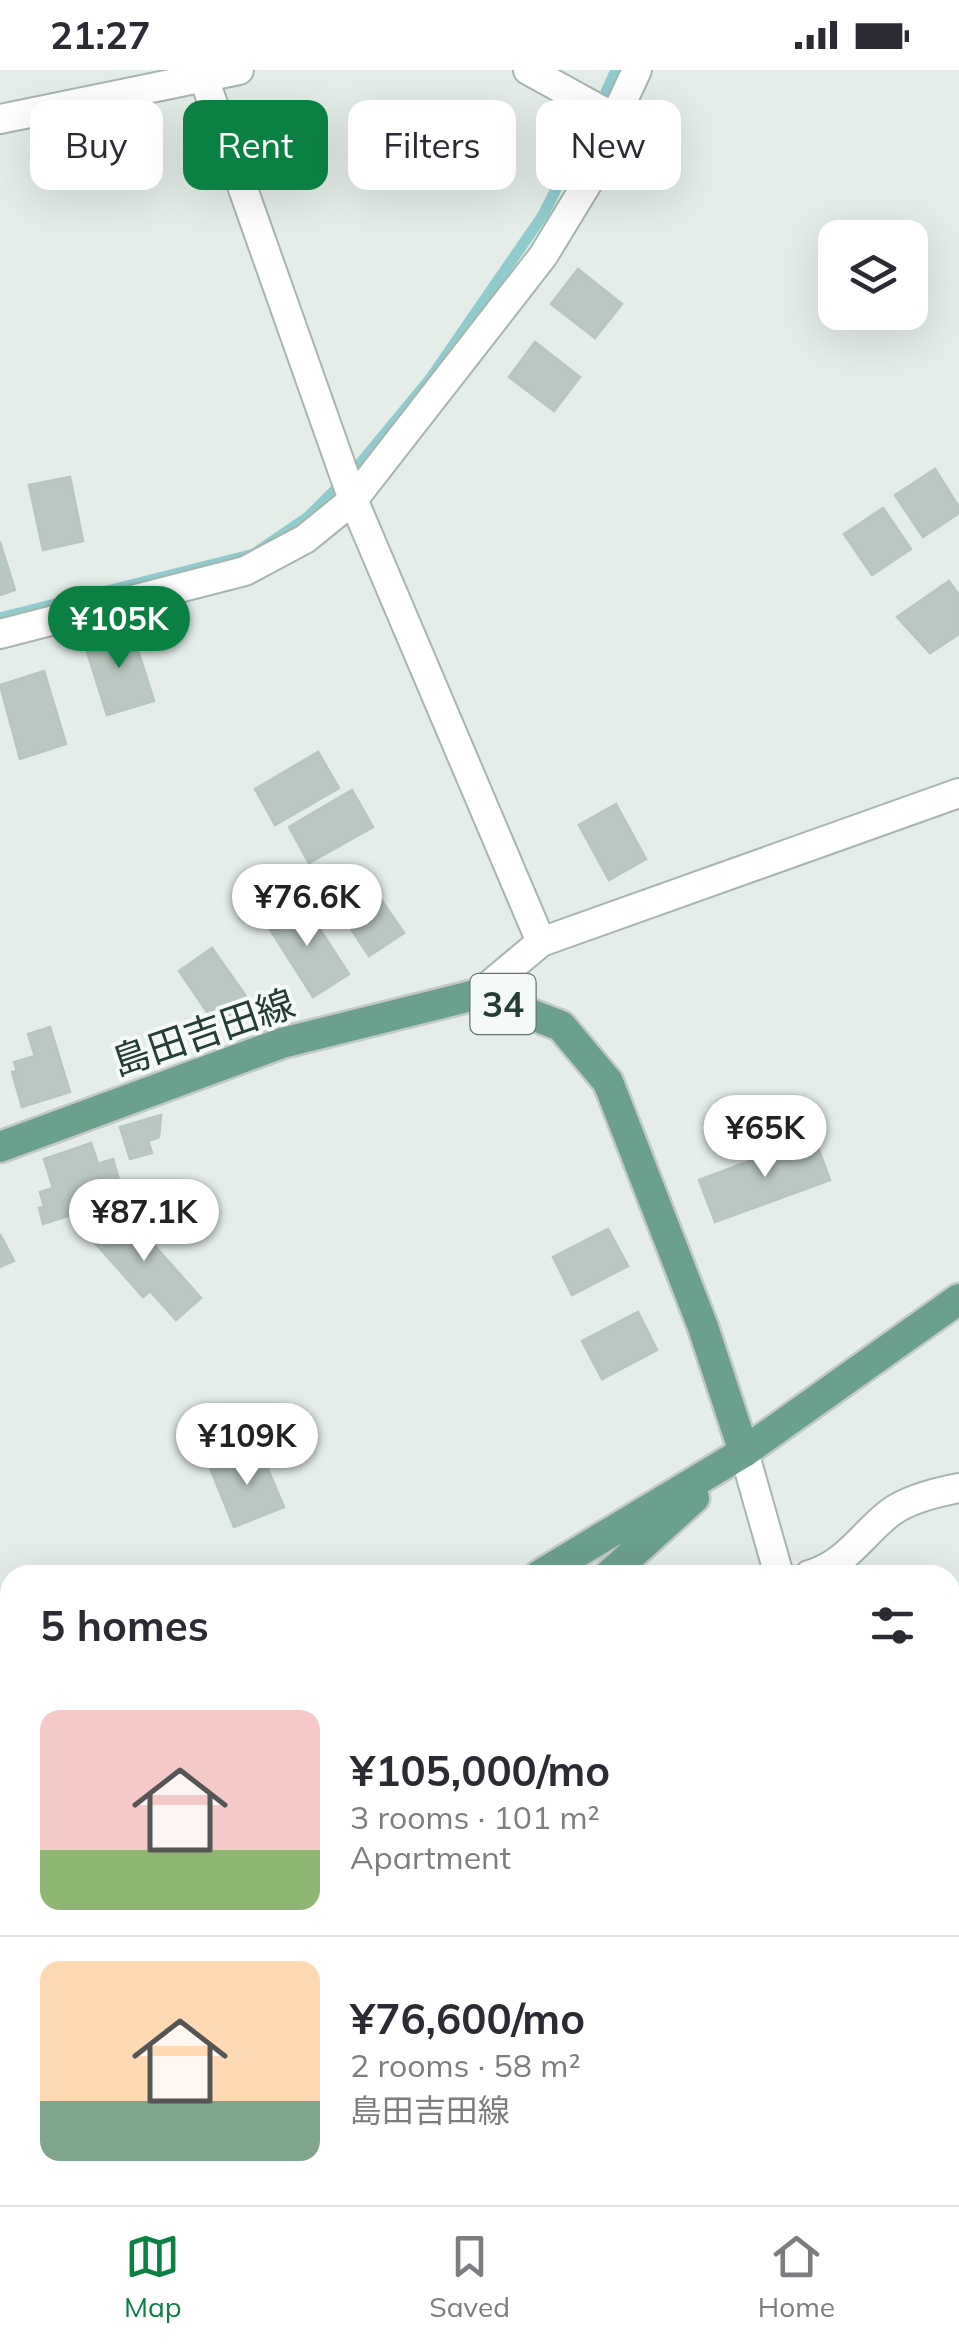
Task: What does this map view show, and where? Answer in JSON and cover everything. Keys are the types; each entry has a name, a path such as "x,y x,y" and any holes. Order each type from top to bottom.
{"main road":[{"name":"島田吉田線","path":"0,1146 282,1043 478,994"},
{"name":"34","path":"478,994 561,1026 608,1082 703,1327 744,1452"},
{"path":"557,1565 744,1452 959,1298"},
{"path":"620,1565 744,1452"}],"street":[{"path":"0,119 239,70"},
{"path":"528,70 584,100"},
{"path":"623,100 637,70"},
{"path":"203,75 352,498 542,942"},
{"path":"0,634 245,571 305,539 352,498 543,256 583,190"},
{"path":"478,994 542,942 959,793"},
{"path":"744,1452 776,1565"},
{"path":"833,1565 892,1511 959,1488"}],"building":[{"path":"578,269 622,304 595,338 551,304"},
{"path":"535,342 580,377 554,411 509,377"},
{"path":"935,469 959,513 923,537 895,495"},
{"path":"70,477 83,541 43,550 29,485"},
{"path":"883,508 911,549 872,575 844,534"},
{"path":"0,542 15,590 0,595"},
{"path":"949,581 959,595 959,634 930,653 897,617"},
{"path":"131,628 154,701 107,715 84,642"},
{"path":"44,671 66,744 20,759 0,685"},
{"path":"318,752 339,788 275,825 255,789"},
{"path":"352,790 373,827 309,863 289,827"},
{"path":"616,804 646,859 609,880 579,825"},
{"path":"366,878 404,933 369,956 333,902"},
{"path":"301,900 349,974 313,997 266,923"},
{"path":"212,948 250,1002 216,1025 179,971"},
{"path":"50,1027 70,1092 22,1107 12,1072 17,1071 14,1062 35,1056 28,1034"},
{"path":"161,1115 159,1137 148,1141 152,1153 130,1159 120,1127"},
{"path":"814,1137 830,1180 715,1222 699,1180"},
{"path":"91,1143 98,1164 113,1159 119,1180 105,1185 107,1194 78,1203 81,1212 43,1224 40,1192 53,1188 44,1159"},
{"path":"121,1208 201,1298 176,1320 150,1291 143,1297 89,1236"},
{"path":"608,1229 628,1266 572,1295 553,1257"},
{"path":"0,1234 14,1261 0,1267"},
{"path":"638,1312 657,1350 602,1379 582,1341"},
{"path":"259,1448 284,1507 234,1527 210,1468"}],"waterway":[{"path":"606,92 616,70"},
{"path":"0,618 254,554 308,517 354,471 430,379 543,215 556,190"}]}
